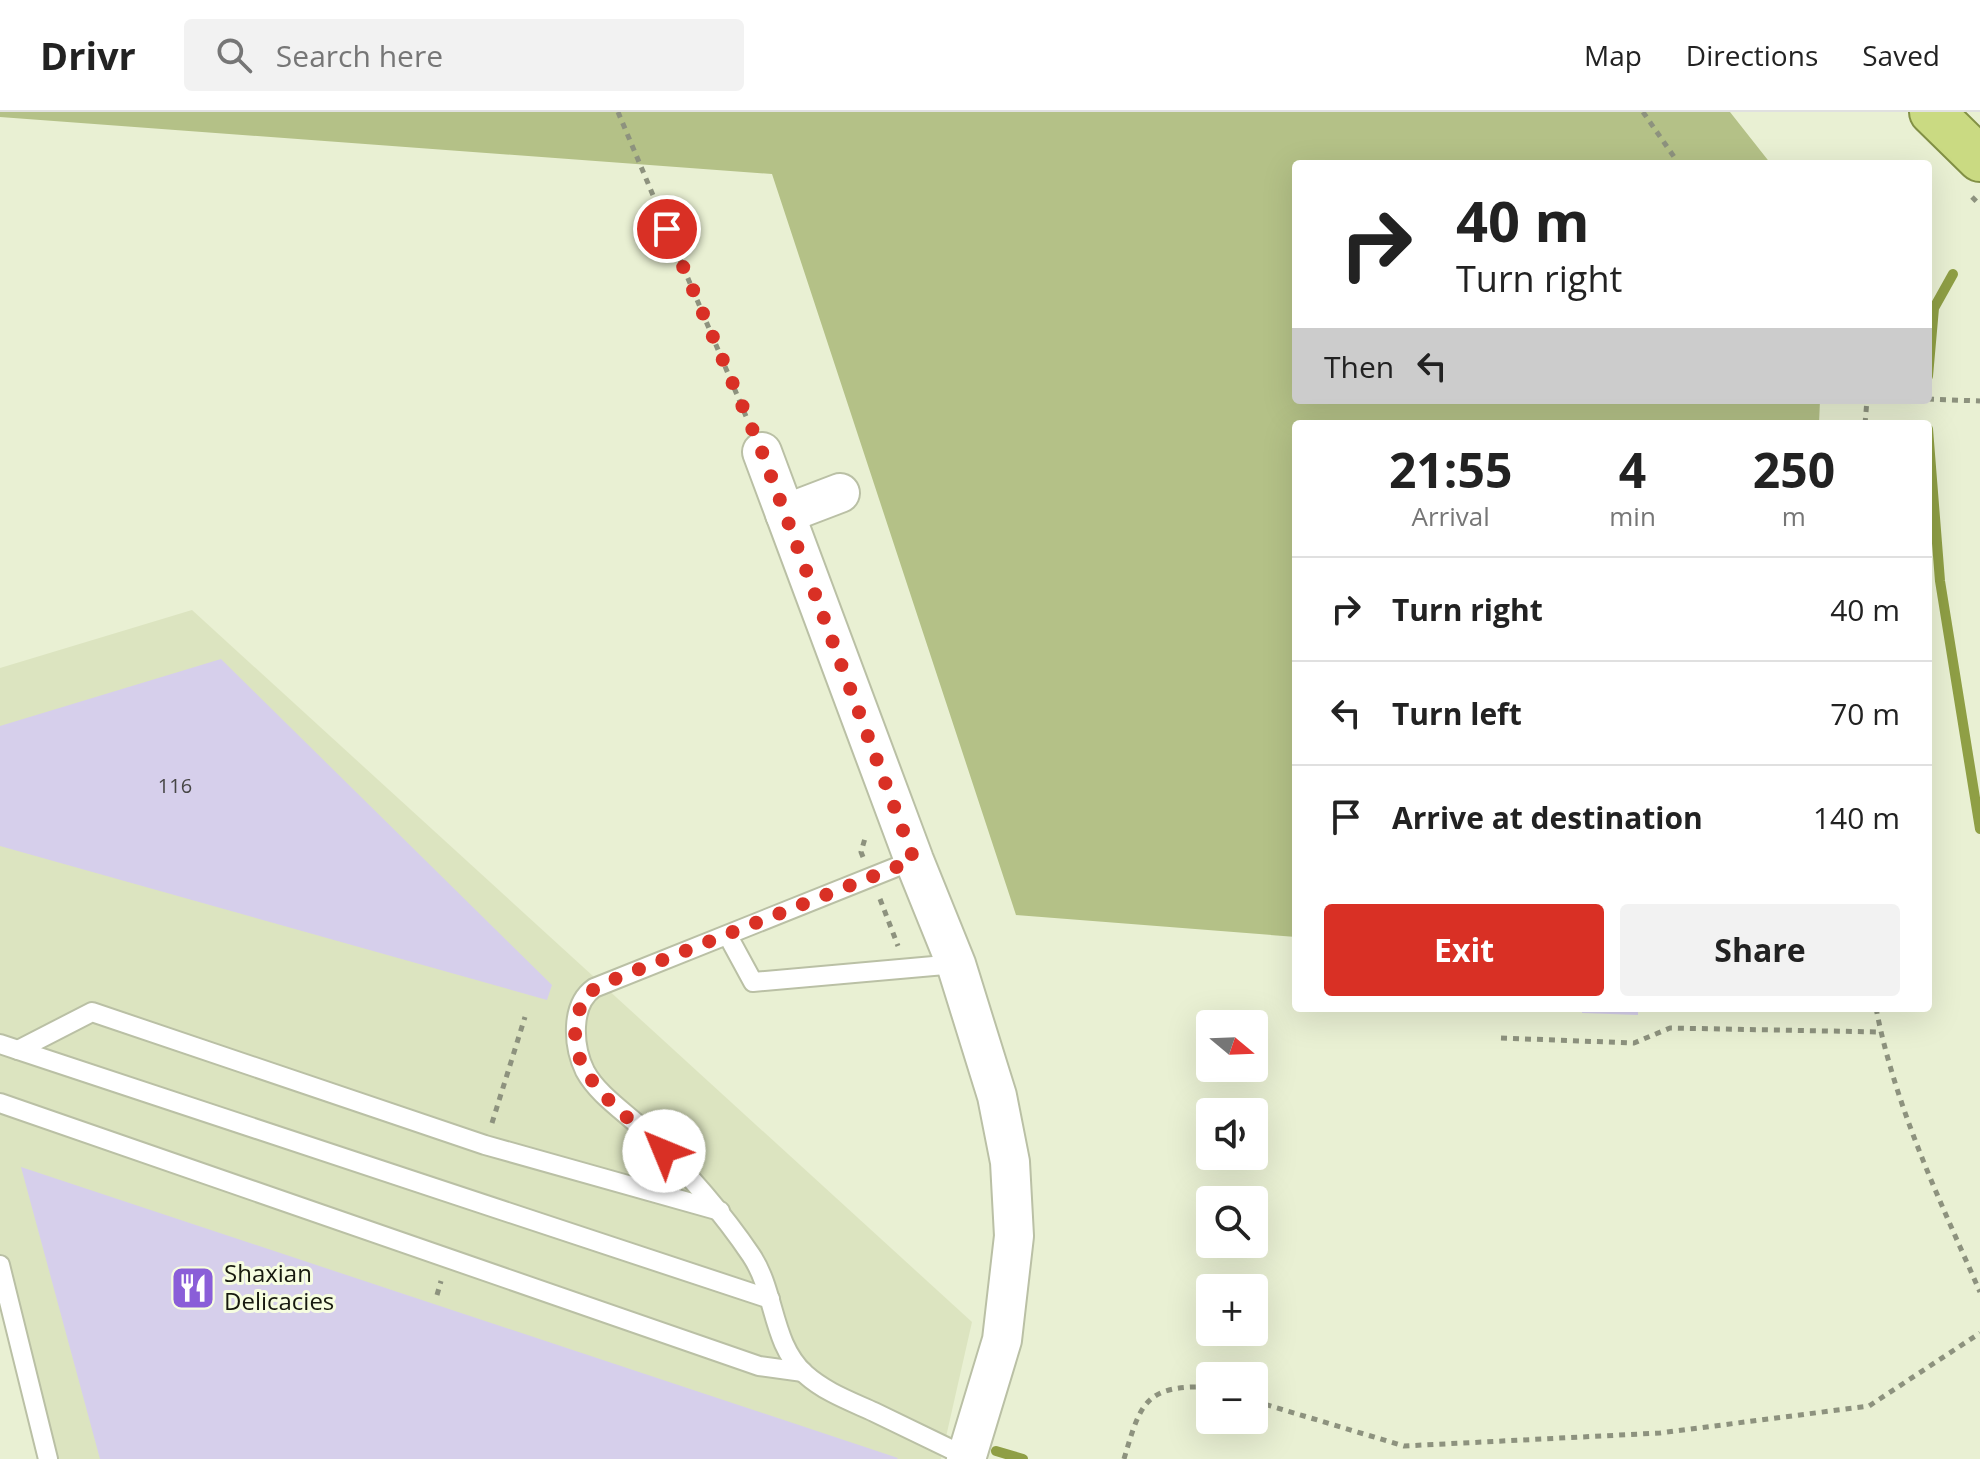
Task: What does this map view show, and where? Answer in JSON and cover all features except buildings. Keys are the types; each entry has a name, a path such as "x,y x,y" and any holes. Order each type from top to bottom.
{"highway":[{"path":"1932,112 1980,159"}],"street":[{"path":"762,452 914,860 956,964 997,1096 1010,1162 1014,1236 1002,1340 966,1458"},
{"path":"785,514 840,493"}],"lane":[{"path":"914,860 594,988 585,994 575,1025 578,1052 598,1089 645,1131 721,1211 756,1262 787,1353 803,1372 827,1390 966,1458"},
{"path":"728,936 753,982 956,964"},
{"path":"9,1047 92,1012 485,1145 721,1211"},
{"path":"9,1047 770,1299"},
{"path":"0,1103 759,1366 803,1372"},
{"path":"0,1265 48,1459"}],"path":[{"path":"618,112 762,452"},
{"path":"1643,112 1676,160"},
{"path":"1932,399 1980,401"},
{"path":"1877,1012 1927,1171 1980,1292"},
{"path":"1501,1038 1634,1043 1670,1028 1881,1032"},
{"path":"1268,1405 1404,1446 1660,1433 1869,1406 1980,1333"},
{"path":"1124,1459 1147,1401 1161,1391 1196,1388"}],"shaded area":[{"path":"0,112 1730,112 1768,160 1292,160 1292,404 1820,404 1819,420 1292,420 1292,937 1016,915 772,174 0,117"},
{"path":"192,610 972,1322 941,1459 43,1459 0,1297 0,668"}],"waterway":[{"path":"1932,331 1934,308 1953,274"},
{"path":"1932,480 1940,581 1980,829"},
{"path":"996,1451 1023,1459"}],"place":[{"name":"Shaxian Delicacies","path":"193,1288"}],"route":[{"path":"664,1151 598,1089 586,1071 578,1052 575,1025 585,994 617,978 914,860 762,452 667,229"}]}
